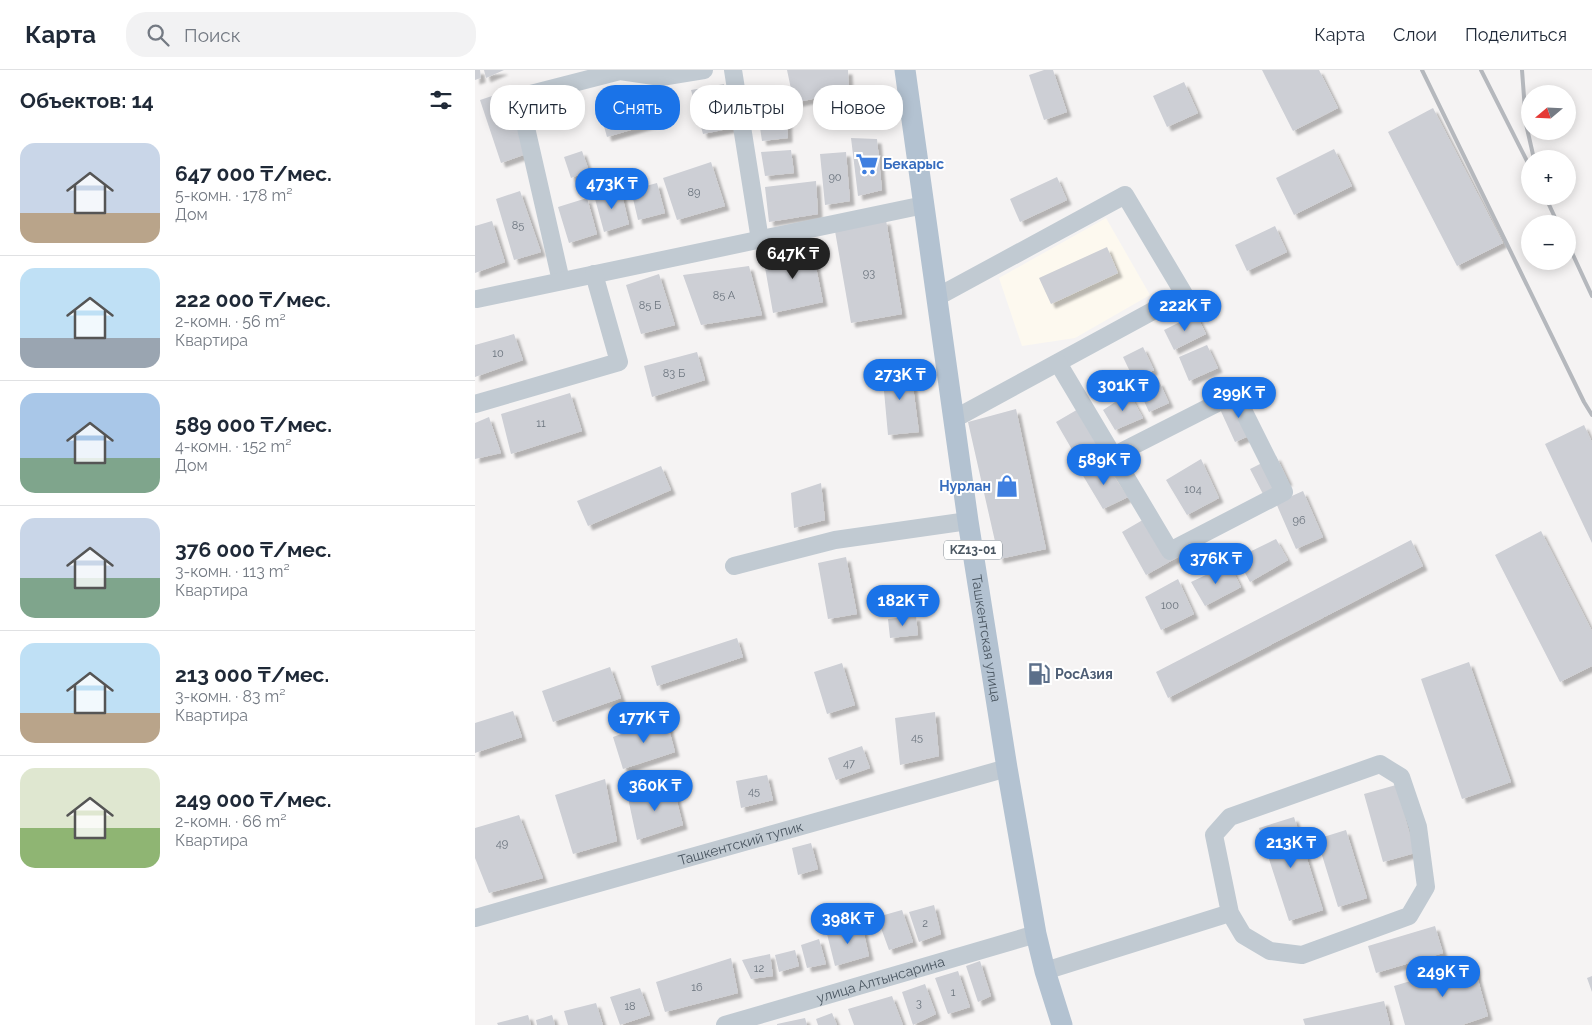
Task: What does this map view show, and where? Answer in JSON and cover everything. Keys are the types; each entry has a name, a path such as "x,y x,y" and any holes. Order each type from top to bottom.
{"main road":[{"name":"Ташкентская улица","path":"905,70 968,521 1007,768 1036,934 1045,971 1062,1025"}],"street":[{"path":"561,281 519,97 620,71 661,77 704,70"},
{"path":"733,70 760,240"},
{"path":"937,297 1125,195 1184,294 954,419"},
{"path":"477,299 924,204"},
{"path":"475,404 619,362 594,274"},
{"path":"1058,363 1113,456 1170,551 1285,492 1235,394 1113,456"},
{"path":"734,566 835,540 968,521"},
{"path":"1380,764 1401,776 1418,827 1426,887 1409,916 1302,955 1270,951 1243,936 1230,913 1214,835 1229,818 1380,764"},
{"name":"Ташкентский тупик","path":"475,918 1007,768"},
{"path":"1045,971 1230,913"},
{"name":"улица Алтынсарина","path":"725,1025 1036,934"}],"shaded area":[{"path":"1106,218 1150,295 1075,338 1022,346 999,278"}],"building":[{"path":"475,70 480,70 481,78 475,80"},
{"path":"484,70 504,70 486,78"},
{"path":"787,70 848,70 849,85 813,85 813,99 803,101 803,85 790,85"},
{"path":"1044,70 1053,70 1067,112 1044,120 1029,75"},
{"path":"1262,70 1319,70 1338,108 1293,131"},
{"path":"1184,82 1198,113 1167,127 1153,96"},
{"path":"490,97 490,130 480,100"},
{"path":"1433,108 1503,243 1457,266 1388,132"},
{"path":"490,130 517,130 526,154 501,163"},
{"path":"605,130 631,130 607,137"},
{"path":"702,130 722,130 703,134"},
{"path":"760,130 788,130 788,138 762,141"},
{"name":"Бекарыс","path":"851,138 877,139 882,190 858,196"},
{"path":"1334,149 1352,186 1294,215 1276,178"},
{"path":"791,150 794,173 765,176 761,152"},
{"path":"582,151 589,171 571,178 564,157"},
{"path":"846,152 850,201 825,205 820,154"},
{"path":"711,162 725,206 677,220 663,178"},
{"path":"1057,177 1067,200 1020,222 1010,199"},
{"path":"816,181 818,214 769,222 765,187"},
{"path":"657,183 665,213 638,220 631,190"},
{"path":"520,191 541,252 514,260 496,199"},
{"path":"621,191 629,224 604,232 594,195"},
{"path":"587,198 597,234 569,243 558,207"},
{"path":"886,220 902,314 851,323 835,231"},
{"path":"492,221 505,262 475,273 475,226"},
{"path":"1275,226 1287,252 1247,271 1235,245"},
{"path":"812,247 823,302 773,313 763,256"},
{"path":"1107,247 1118,273 1051,304 1039,278"},
{"path":"749,266 762,315 701,325 683,275"},
{"path":"659,274 675,325 641,334 626,285"},
{"path":"1196,314 1206,334 1174,350 1164,330"},
{"path":"514,334 523,360 475,377 475,345"},
{"path":"1207,345 1218,368 1189,381 1179,357"},
{"path":"1143,347 1154,370 1134,380 1123,357"},
{"path":"697,352 705,380 652,397 644,366"},
{"path":"910,364 919,432 888,435 882,369"},
{"path":"1159,381 1169,403 1149,412 1139,390"},
{"path":"570,393 582,431 511,454 501,414"},
{"path":"1129,393 1143,418 1115,430 1103,410"},
{"path":"1243,397 1258,432 1235,442 1219,407"},
{"path":"1080,408 1106,451 1081,465 1056,422"},
{"name":"Нурлан","path":"1016,409 1046,549 999,559 968,422"},
{"path":"489,417 501,453 475,459 475,423"},
{"path":"1584,425 1592,442 1592,543 1545,444"},
{"path":"1276,456 1288,481 1263,494 1250,469"},
{"path":"1201,459 1219,498 1187,515 1166,480"},
{"path":"1103,461 1128,497 1103,509 1082,474"},
{"path":"661,466 671,490 588,526 577,501"},
{"path":"821,483 825,520 794,528 791,493"},
{"path":"1303,491 1323,537 1296,549 1276,503"},
{"path":"1153,514 1178,557 1146,575 1122,532"},
{"path":"1541,531 1592,631 1592,666 1560,682 1495,555"},
{"path":"1276,539 1288,560 1250,582 1237,558"},
{"path":"1411,540 1423,566 1168,698 1156,672"},
{"path":"846,557 857,614 828,619 818,563"},
{"path":"1229,564 1241,587 1205,606 1191,582"},
{"path":"1178,579 1194,614 1161,630 1145,597"},
{"path":"916,616 918,635 890,638 888,619"},
{"path":"737,638 743,657 657,686 651,666"},
{"path":"1469,662 1511,782 1462,799 1421,679"},
{"path":"842,663 855,705 827,714 814,672"},
{"path":"610,667 621,698 553,722 542,691"},
{"path":"513,711 522,737 475,753 475,723"},
{"path":"935,712 939,756 900,765 895,718"},
{"path":"666,718 675,752 623,769 613,737"},
{"path":"862,746 870,768 836,780 828,758"},
{"path":"767,775 773,800 741,808 736,781"},
{"path":"605,779 617,841 573,854 555,795"},
{"path":"1396,785 1415,853 1383,862 1364,794"},
{"path":"673,786 683,825 637,840 628,798"},
{"path":"519,815 543,878 489,893 475,858 475,828"},
{"path":"1294,817 1323,910 1289,921 1259,828"},
{"path":"1346,830 1367,898 1338,907 1317,839"},
{"path":"811,843 818,869 798,875 792,848"},
{"path":"934,905 941,934 919,942 909,912"},
{"path":"902,910 913,942 889,950 877,917"},
{"path":"862,925 869,956 835,966 827,934"},
{"path":"1435,926 1443,953 1376,973 1368,946"},
{"path":"819,939 826,964 807,968 801,945"},
{"path":"795,950 799,966 779,972 775,955"},
{"path":"770,954 773,976 751,979 742,960"},
{"path":"731,958 738,993 665,1012 656,982"},
{"path":"980,961 991,996 978,1002 966,966"},
{"path":"1473,962 1488,1016 1462,1025 1405,1025 1394,986"},
{"path":"958,971 970,1007 948,1014 935,978"},
{"path":"1592,976 1592,992 1587,978"},
{"path":"925,984 936,1014 913,1025 902,992"},
{"path":"640,988 650,1015 620,1025 610,997"},
{"path":"892,996 903,1025 854,1025 848,1009"},
{"path":"1384,1001 1390,1025 1305,1025 1303,1019"},
{"path":"596,1003 603,1025 568,1025 564,1011"},
{"path":"832,1013 837,1025 818,1025 816,1019"},
{"path":"528,1015 531,1025 498,1025 497,1023"},
{"path":"552,1015 555,1025 537,1025 536,1020"},
{"path":"805,1018 807,1025 777,1025 777,1024"}],"railway":[{"path":"1422,70 1592,415"},
{"path":"1481,70 1521,150"},
{"path":"1522,70 1526,124 1532,150"},
{"path":"1549,205 1554,215"},
{"path":"1576,261 1592,296"}],"place":[{"name":"Бекарыс","path":"867,164"},
{"name":"Нурлан","path":"1007,486"},
{"name":"РосАзия","path":"1039,674"}]}
